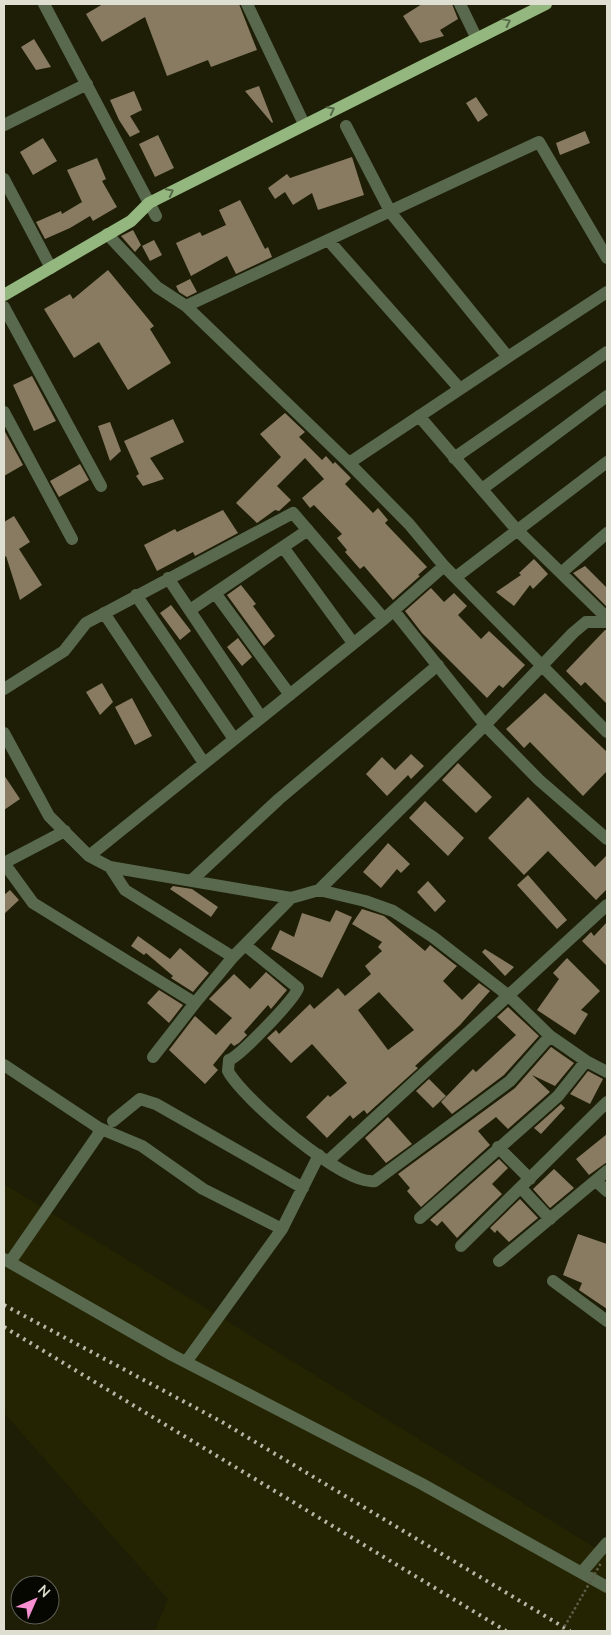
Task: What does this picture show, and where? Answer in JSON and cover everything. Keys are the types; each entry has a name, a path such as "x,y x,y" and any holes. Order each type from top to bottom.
{"main road":[{"path":"4,295 132,221 149,203 476,37 546,4"}],"street":[{"path":"44,4 88,84 156,216"},
{"path":"247,4 304,124"},
{"path":"460,4 476,37"},
{"path":"4,125 88,84"},
{"path":"346,126 391,213 508,358"},
{"path":"186,306 391,213 540,142 607,258"},
{"path":"4,179 51,268"},
{"path":"107,234 156,287 186,306 349,463 408,524 444,566 607,732"},
{"path":"329,240 460,389"},
{"path":"349,463 607,292"},
{"path":"4,307 101,486"},
{"path":"454,458 607,352"},
{"path":"482,489 607,396"},
{"path":"4,412 72,539"},
{"path":"419,416 516,530 607,618"},
{"path":"456,577 607,462"},
{"path":"4,689 64,651 82,626 136,595 293,513 438,666 486,725 539,780 607,839"},
{"path":"190,610 308,530"},
{"path":"561,573 607,533"},
{"path":"283,547 353,643"},
{"path":"89,856 389,615 444,566"},
{"path":"168,578 261,717"},
{"path":"215,593 290,695"},
{"path":"136,595 234,739"},
{"path":"104,613 204,763"},
{"path":"4,732 49,816 89,856 110,867 291,898 318,890 486,725 542,664 586,622 607,622"},
{"path":"192,880 279,799 438,666"},
{"path":"64,831 4,863 33,903 195,1004"},
{"path":"110,867 125,890 233,957"},
{"path":"318,890 365,901 392,911 433,937 509,996 550,1036 586,1061 607,1072"},
{"path":"153,1057 233,957 291,898"},
{"path":"186,1362 282,1229 303,1188 323,1158 509,996 607,905"},
{"path":"245,945 298,988 265,1028 236,1058 229,1060 228,1071 260,1108 293,1137 359,1180 375,1181 510,1081 550,1036"},
{"path":"420,1218 498,1147 558,1096 586,1061"},
{"path":"4,1065 100,1128 142,1146 204,1189 282,1229"},
{"path":"113,1121 140,1099 156,1104 303,1188"},
{"path":"461,1246 526,1184 607,1102"},
{"path":"100,1128 98,1135 7,1261 186,1362 422,1484 607,1587"},
{"path":"498,1147 550,1219"},
{"path":"498,1261 607,1171"},
{"path":"596,1180 607,1191"},
{"path":"553,1282 607,1321"},
{"path":"582,1572 607,1543"}],"path":[{"path":"562,1631 601,1563"}],"shaded area":[{"path":"4,1184 607,1555 607,1631 155,1631 168,1599 4,1413"}],"building":[{"path":"103,4 239,4 257,50 211,67 208,60 167,76 145,17 102,42 86,14"},
{"path":"422,4 452,4 458,19 440,30 444,36 420,43 403,16"},
{"path":"34,39 51,67 36,70 21,47"},
{"path":"259,86 273,122 272,123 245,91"},
{"path":"134,91 142,110 130,116 140,132 130,137 119,120 110,100"},
{"path":"476,97 488,115 478,122 466,103"},
{"path":"585,131 590,143 560,155 556,143"},
{"path":"158,135 174,168 155,177 139,144"},
{"path":"43,138 57,161 33,175 20,152"},
{"path":"352,157 364,195 318,210 312,193 293,205 285,192 275,199 268,188 287,174 290,178"},
{"path":"97,158 106,179 102,181 117,207 93,221 90,216 70,228 45,239 36,222 61,211 62,214 82,202 67,170"},
{"path":"240,200 265,249 268,247 272,257 236,274 227,256 191,276 176,243 200,232 202,236 226,225 219,210"},
{"path":"133,230 141,245 135,252 121,236"},
{"path":"154,240 162,255 150,261 142,246"},
{"path":"108,270 154,326 150,329 171,363 128,390 99,342 74,358 44,309 70,294 73,299"},
{"path":"190,279 197,292 187,297 179,292 176,286"},
{"path":"32,376 56,421 34,431 13,385"},
{"path":"285,413 305,432 299,437 322,460 326,456 351,478 345,484 373,513 378,508 388,520 385,523 427,567 418,575 420,576 393,600 364,566 360,569 345,552 347,550 337,538 342,534 314,505 310,508 302,498 324,479 305,458 277,486 291,500 279,511 275,510 257,523 236,503 281,457 260,434"},
{"path":"173,419 184,442 150,458 164,479 143,486 136,476 139,474 124,441"},
{"path":"110,422 121,451 110,461 98,426"},
{"path":"4,430 23,465 4,476"},
{"path":"80,464 89,480 59,497 50,481"},
{"path":"223,510 238,533 195,556 193,552 157,571 144,545 175,529 177,532"},
{"path":"14,516 30,542 19,549 42,585 20,600 6,556 4,558 4,522"},
{"path":"534,559 548,574 533,589 530,585 514,606 496,592 521,575 519,573"},
{"path":"585,566 607,588 607,607 573,573"},
{"path":"241,585 256,604 253,606 275,636 264,646 227,595"},
{"path":"431,588 444,602 454,593 467,606 458,615 481,639 489,631 525,665 503,688 499,685 487,698 422,633 405,611"},
{"path":"171,605 191,631 180,640 160,613"},
{"path":"607,630 607,704 585,682 581,686 566,671"},
{"path":"238,638 252,657 242,666 227,647"},
{"path":"102,683 113,702 100,715 86,692"},
{"path":"545,693 607,752 607,771 583,796 530,742 524,748 506,729"},
{"path":"132,698 152,736 135,745 115,707"},
{"path":"411,754 424,766 411,779 408,775 387,796 366,774 382,757 395,770"},
{"path":"458,763 492,797 476,813 442,780"},
{"path":"4,775 20,799 4,810"},
{"path":"528,797 595,867 607,855 607,889 596,900 548,851 524,875 488,838"},
{"path":"425,801 464,838 448,856 409,818"},
{"path":"388,843 410,864 401,873 397,869 381,888 363,872"},
{"path":"528,875 567,920 557,929 517,885"},
{"path":"428,881 446,901 435,912 417,892"},
{"path":"173,886 192,889 218,907 211,917 170,889"},
{"path":"10,890 19,900 4,914 4,895"},
{"path":"362,909 384,916 425,951 430,945 457,966 443,981 462,1000 479,983 490,991 460,1025 415,1066 418,1068 367,1114 364,1110 353,1119 350,1115 327,1138 306,1117 328,1095 330,1097 347,1083 312,1044 291,1063 267,1038 276,1030 279,1034 310,1004 314,1009 338,988 345,996 371,974 365,966 382,951 378,947 382,942 352,924","holes":["379,992 414,1030 388,1050 358,1010"]},
{"path":"336,910 352,917 322,978 271,949 280,930 294,937 302,913 330,922"},
{"path":"607,922 607,966 582,941 591,932 594,936"},
{"path":"138,936 170,959 180,948 209,973 193,992 171,978 173,976 146,953 144,955 131,946"},
{"path":"485,949 514,967 505,976 482,952"},
{"path":"567,958 600,991 581,1010 588,1014 575,1035 537,1010 559,979 553,973"},
{"path":"266,972 287,990 271,1009 268,1005 244,1032 247,1035 239,1043 234,1046 231,1043 213,1065 218,1070 205,1084 169,1050 195,1016 216,1035 232,1018 209,999 234,974 250,989"},
{"path":"159,990 183,1005 169,1023 147,1003"},
{"path":"508,1007 539,1036 504,1075 452,1114 441,1102 473,1069 476,1072 516,1035 497,1017"},
{"path":"551,1047 574,1063 555,1086 532,1075 550,1092 508,1129 496,1117 478,1131 490,1145 421,1207 407,1191 410,1188 398,1174 515,1088"},
{"path":"588,1071 603,1079 590,1104 570,1094"},
{"path":"429,1079 446,1096 433,1108 416,1091"},
{"path":"561,1104 565,1108 541,1134 534,1128"},
{"path":"388,1117 412,1144 386,1163 365,1138"},
{"path":"607,1134 607,1162 589,1175 576,1159"},
{"path":"499,1159 508,1168 492,1184 502,1194 457,1238 442,1221 437,1226 430,1220"},
{"path":"554,1169 574,1188 550,1208 533,1189"},
{"path":"520,1199 538,1218 509,1242 497,1230 495,1233 490,1228"},
{"path":"578,1234 607,1244 607,1309 579,1290 582,1283 563,1275"}],"railway":[{"path":"4,1305 222,1422 570,1631"},
{"path":"4,1327 506,1631"}]}
